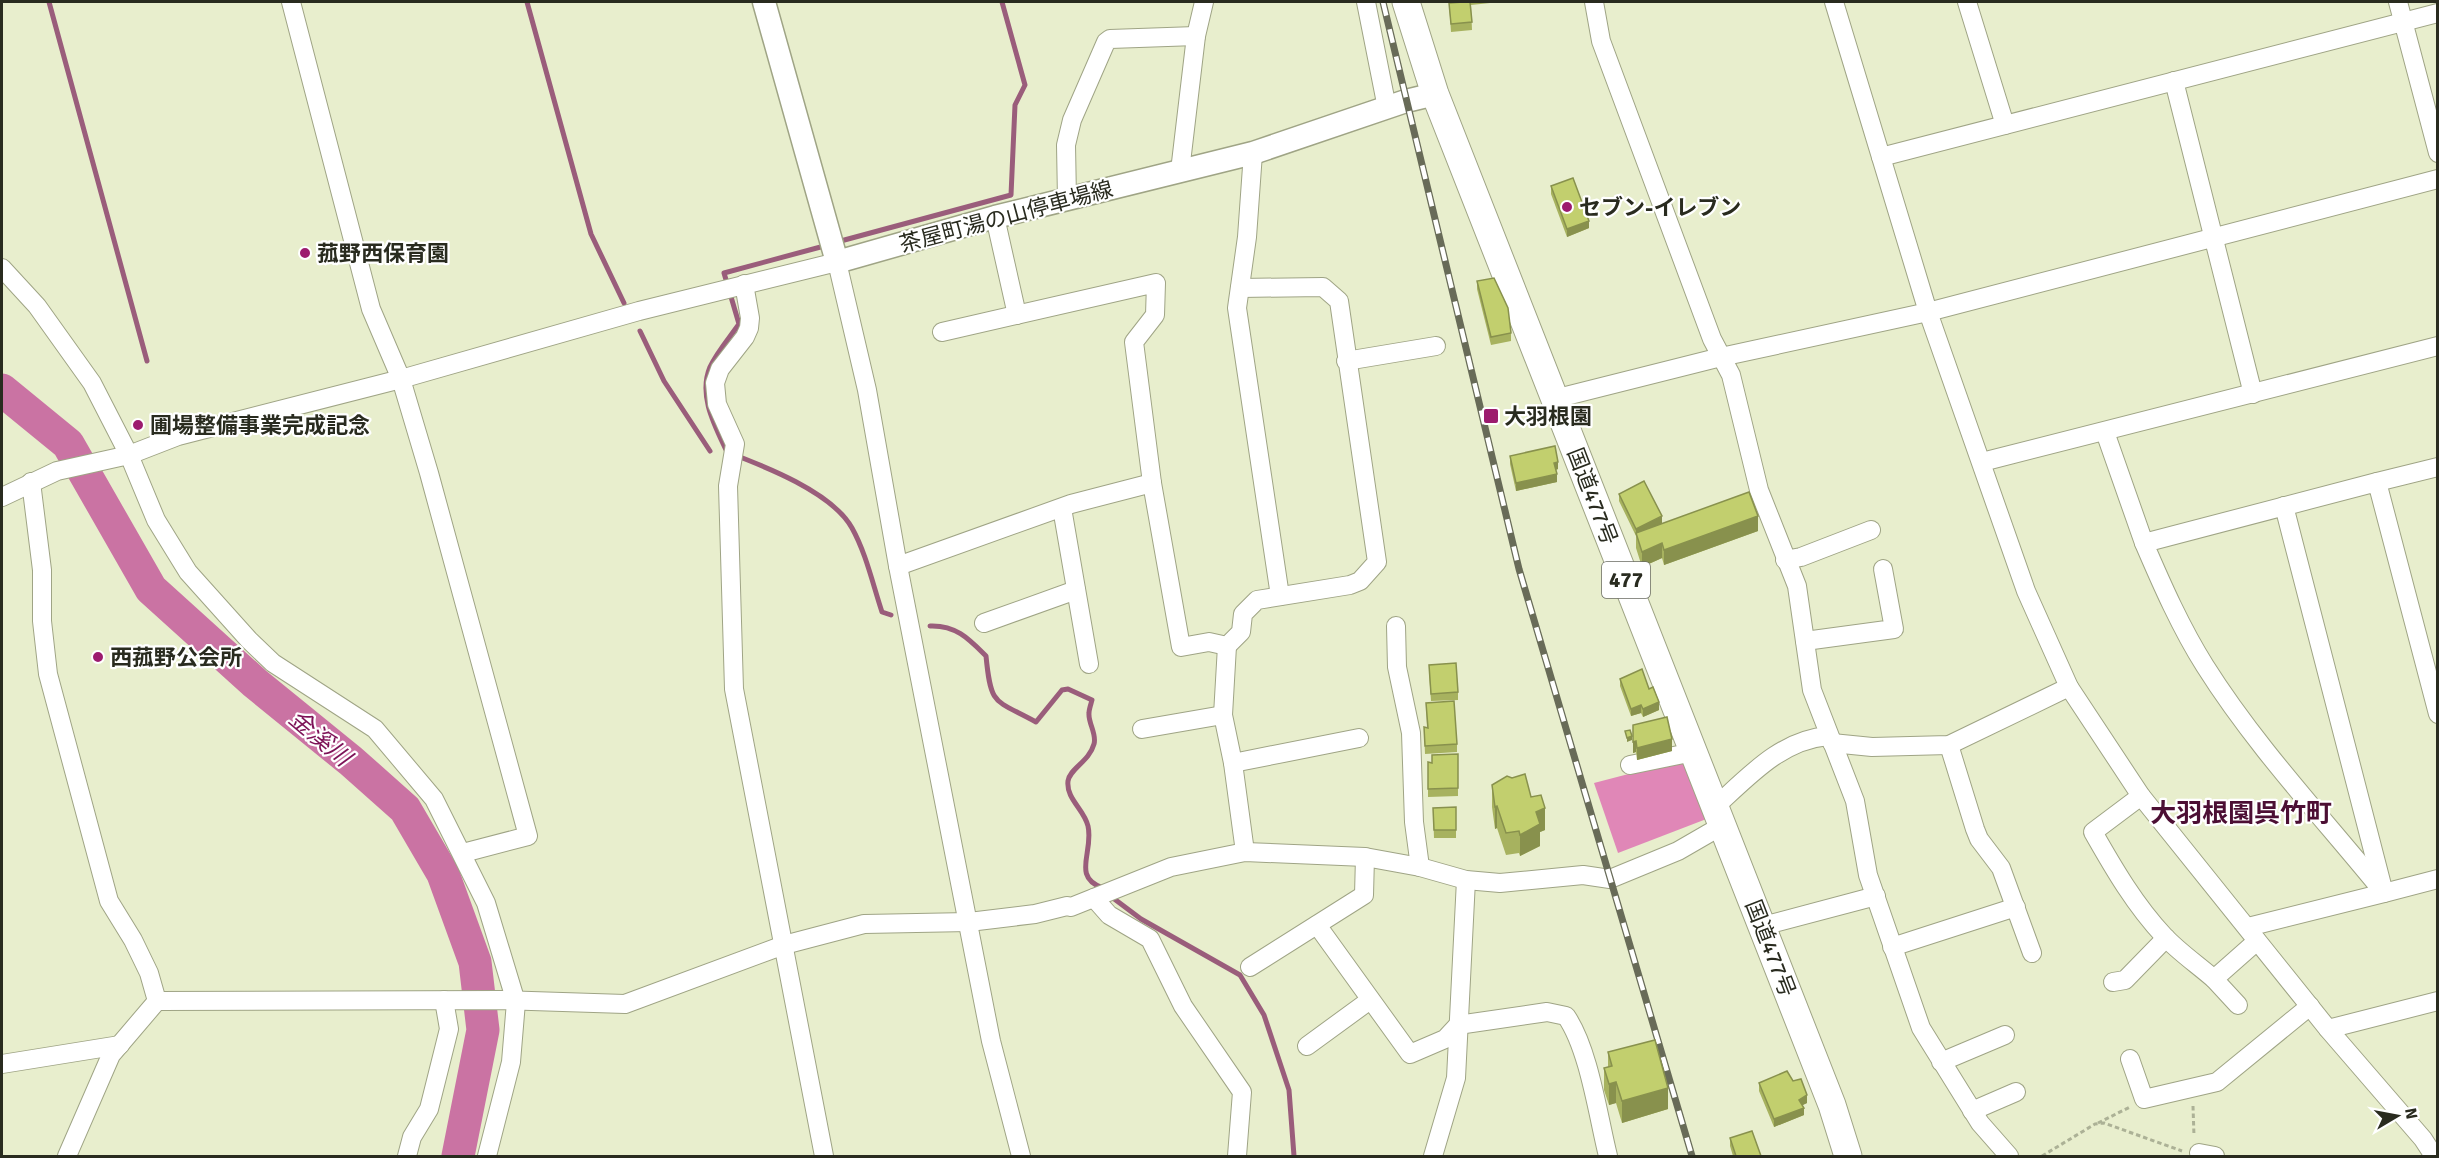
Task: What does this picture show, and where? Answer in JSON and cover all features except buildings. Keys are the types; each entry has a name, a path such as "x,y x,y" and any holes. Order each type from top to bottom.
{"highway":[{"name":"国道477号","path":"1406,2 1435,94 1763,926 1832,1105 1848,1156"}],"main road":[{"path":"764,2 836,259"},
{"name":"茶屋町湯の山停車場線","path":"836,259 1253,153 1435,94"}],"street":[{"path":"291,2 371,309 401,379 528,836 463,853"},
{"path":"1180,171 1196,36 1204,2"},
{"path":"1366,2 1387,108"},
{"path":"1594,2 1601,41 1721,357 1731,375 1756,480 1785,560 1797,586 1812,690 1855,801 1868,874 1921,1028 1972,1111 2009,1156"},
{"path":"1834,2 1928,312 2026,591 2069,687 2141,796 2328,1029 2430,1137 2434,1156"},
{"path":"1967,2 2005,125"},
{"path":"2398,2 2438,153"},
{"path":"1881,157 2438,14"},
{"path":"1067,199 1066,145 1072,120 1106,42 1110,39 1196,36"},
{"path":"2174,81 2253,394"},
{"path":"1253,153 1247,237 1237,308 1280,596"},
{"path":"1554,399 1721,357 1928,312 2438,179"},
{"path":"995,217 1017,315"},
{"path":"2,497 35,480 120,456 178,436 401,379 836,259 867,390 898,566 991,1041 1021,1156"},
{"path":"2,268 37,306 86,374 120,456 188,572 249,640 273,663 375,729 434,799 486,903 509,1001 511,1062 487,1156"},
{"path":"942,332 1156,283 1155,315 1134,342 1152,483 1181,646 1209,642 1227,646"},
{"path":"742,285 750,318 748,328 745,337 737,344 720,369 715,383 717,404 735,444 728,486 734,689 824,1156"},
{"path":"1240,288 1323,287 1339,302 1377,562 1360,581 1350,585 1257,600 1243,614 1241,632 1227,646 1222,715 1233,762 1245,852"},
{"path":"1346,361 1436,346"},
{"path":"1982,462 2438,346"},
{"path":"2105,432 2144,543 2165,591 2205,666 2249,728 2384,893"},
{"path":"2144,543 2438,467"},
{"path":"35,480 42,570 42,621 48,674 109,901 133,940 149,973 157,1001"},
{"path":"2377,482 2438,714"},
{"path":"898,566 1062,508 1152,483"},
{"path":"2284,506 2384,893"},
{"path":"1062,508 1089,664"},
{"path":"1785,560 1801,557 1871,530"},
{"path":"1805,641 1894,629 1883,569"},
{"path":"984,623 1076,590"},
{"path":"1396,626 1397,667 1412,733 1414,822 1420,867"},
{"path":"68,1156 111,1055 157,1001 447,1000 625,1004 783,945 864,924 969,922 1035,914 1071,907 1171,867 1245,852 1365,857 1420,867 1466,880 1500,883 1583,875 1610,879 1678,851 1719,816 1753,772 1794,743 1830,739 1872,747 1949,746 2069,687"},
{"path":"1142,729 1222,715"},
{"path":"1233,762 1359,738"},
{"path":"1949,746 1979,839 2001,868 2032,953"},
{"path":"1630,765 1693,752"},
{"path":"2141,796 2093,832 2125,888 2166,938 2214,979 2238,1005"},
{"path":"1250,967 1364,895 1365,857"},
{"path":"2214,979 2252,934 2384,893 2438,879"},
{"path":"1432,1156 1456,1078 1466,880"},
{"path":"1763,926 1876,896"},
{"path":"1097,898 1110,915 1150,939 1184,1006 1242,1092 1237,1156"},
{"path":"1892,947 2016,907"},
{"path":"1317,925 1410,1054 1445,1039 1458,1025 1546,1012 1566,1017 1575,1029 1582,1051 1608,1156"},
{"path":"2113,982 2125,980 2166,938"},
{"path":"407,1156 412,1137 429,1108 449,1029 447,1000"},
{"path":"1307,1046 1370,1000"},
{"path":"2328,1029 2438,1001"},
{"path":"2130,1059 2144,1099 2217,1082 2310,1006"},
{"path":"1941,1062 2005,1035"},
{"path":"2,1064 120,1045"},
{"path":"1972,1111 2016,1092"}],"path":[{"path":"2192,1089 2194,1144 2205,1155"},
{"path":"2042,1156 2095,1124 2144,1099"},
{"path":"2095,1124 2104,1123 2183,1151 2205,1155"}],"shaded area":[{"path":"1686,759 1709,818 1618,853 1594,783"}],"waterway":[{"path":"49,2 147,361"},
{"path":"527,2 591,234 624,303"},
{"path":"837,242 1011,195 1015,105 1025,85 1002,2"},
{"path":"828,245 724,273 739,324 710,367 707,378 707,400 709,411 727,452 796,482 829,503 842,515 852,528 861,548 882,612 891,615"},
{"path":"640,331 664,381 710,451"},
{"name":"金溪川","path":"2,390 68,444 151,589 255,683 351,761 405,809 443,874 475,962 483,1030 458,1156"},
{"path":"930,626 955,631 974,644 986,656 990,685 997,700 1036,722 1062,690 1068,689 1092,700 1089,717 1094,744 1088,756 1069,776 1068,787 1072,799 1083,814 1088,826 1086,863 1088,877 1093,883 1103,888"},
{"path":"1109,895 1141,919 1240,975 1264,1015 1289,1090 1294,1156"}],"railway":[{"path":"1383,2 1519,569 1692,1156"}],"place":[{"name":"セブン-イレブン","path":"1567,207"},
{"name":"菰野西保育園","path":"305,253"},
{"name":"大羽根園","path":"1491,416"},
{"name":"圃場整備事業完成記念","path":"138,425"},
{"name":"西菰野公会所","path":"98,657"}],"district":[{"name":"大羽根園呉竹町","path":"2241,813"}]}
